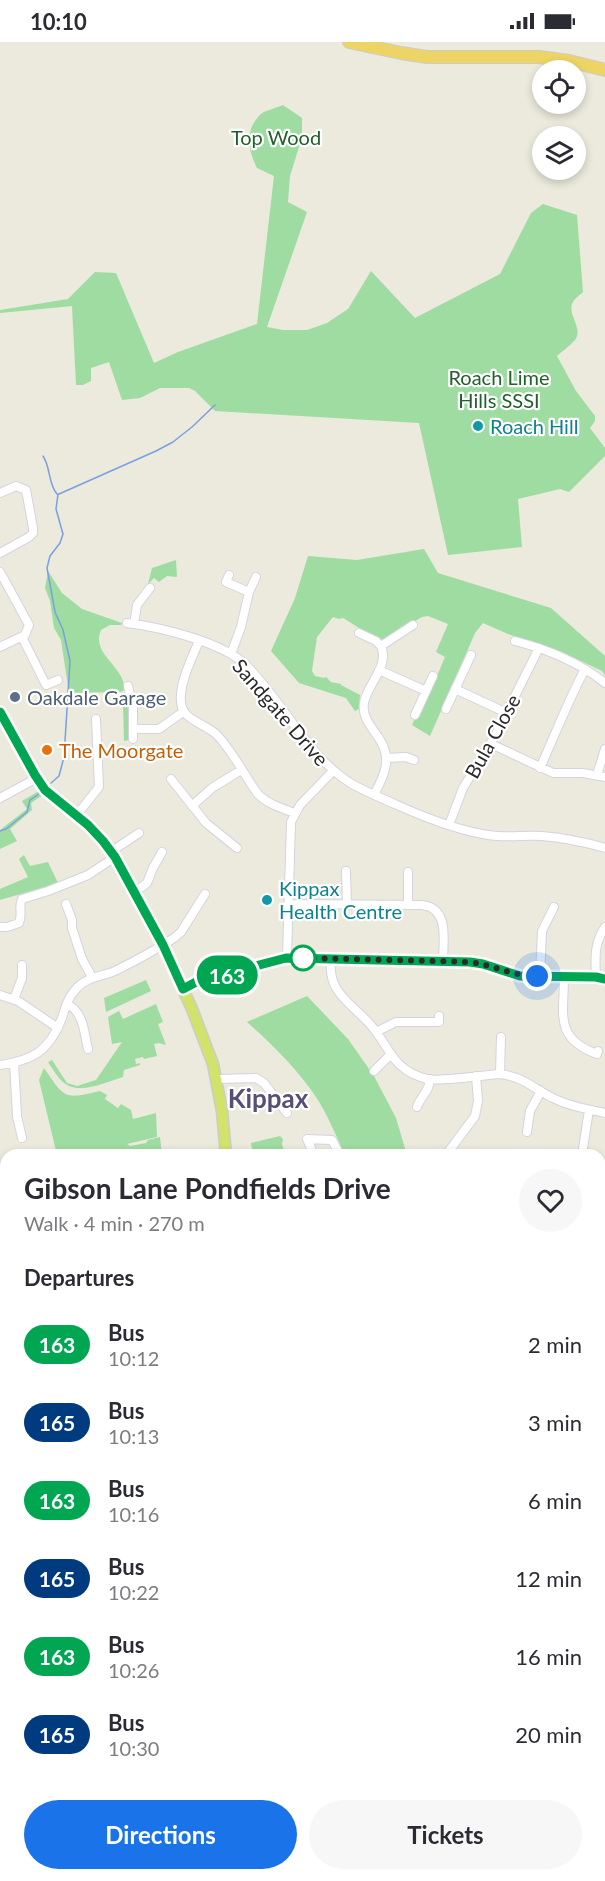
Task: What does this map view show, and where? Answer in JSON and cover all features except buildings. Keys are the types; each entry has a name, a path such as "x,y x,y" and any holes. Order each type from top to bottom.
{"highway":[{"path":"349,42 427,57 539,57 569,61 605,70"}],"main road":[{"path":"0,712 37,778 52,796 96,832 113,854 163,945 206,1042 217,1079 225,1149"}],"street":[{"path":"0,493 16,486 26,490 33,528 33,533 29,537 0,554"},
{"path":"0,572 28,622 29,629 22,637 0,647"},
{"path":"229,575 226,582 249,592"},
{"path":"231,654 241,627 249,592 256,577"},
{"name":"Sandgate Drive","path":"150,588 137,605 130,623 171,632 231,654 246,665 315,752 333,771 352,783 374,795 448,825 487,835 543,836 605,848"},
{"path":"381,646 413,625"},
{"path":"359,633 376,641 381,646 384,656 364,703 366,719 382,742 386,758 382,779 374,795"},
{"path":"22,637 46,685 58,680"},
{"path":"199,641 182,685 180,697 183,712 216,734 262,798 279,808 295,813"},
{"path":"515,641 539,648 585,669 605,683"},
{"name":"Bula Close","path":"448,825 463,788 491,744 539,648"},
{"path":"446,709 471,655"},
{"path":"540,768 567,704 585,669"},
{"path":"379,670 426,691"},
{"path":"414,715 433,676"},
{"path":"128,686 132,706 133,734 159,729 183,712"},
{"path":"455,689 507,713"},
{"path":"76,816 99,788 96,719"},
{"path":"491,744 557,774 584,773 601,776 605,749"},
{"path":"386,758 405,756 414,760"},
{"path":"192,806 212,788 241,770"},
{"path":"286,958 290,831 295,813 333,771"},
{"path":"0,798 37,778"},
{"path":"171,779 206,824 237,848"},
{"path":"0,927 21,927 22,915 19,905 22,898 48,891 88,875 139,833"},
{"path":"135,892 147,883 162,857"},
{"path":"346,871 347,904"},
{"path":"408,872 408,905"},
{"path":"0,1065 25,1060 39,1053 52,1039 67,1004 78,986 92,977 117,970 163,945 181,932 206,894"},
{"path":"66,904 82,958 92,977"},
{"path":"288,904 431,906 441,915 443,924 443,961"},
{"path":"540,976 542,931 554,907"},
{"path":"183,989 198,981 286,958 477,962 515,975 600,978 596,947 605,927"},
{"path":"330,959 331,976 336,989 376,1032 390,1055 408,1071 430,1079 500,1074 523,1080 564,1103 605,1113"},
{"path":"14,999 22,978 22,965"},
{"path":"564,977 564,1021 567,1033 582,1049 597,1054 598,1051"},
{"path":"0,995 14,999 58,1028"},
{"path":"67,1004 79,1013 88,1049"},
{"path":"376,1032 396,1022 439,1022 439,1016"},
{"path":"500,1074 501,1037"},
{"path":"374,1071 390,1055"},
{"path":"14,1063 17,1116 22,1138"},
{"path":"451,1149 473,1120 477,1111 476,1076"},
{"path":"217,1079 256,1078 264,1083 287,1113"},
{"path":"417,1107 429,1088 430,1079"},
{"path":"527,1132 530,1111 541,1091"},
{"path":"583,1149 589,1110"},
{"path":"311,1149 307,1139 331,1139 337,1149"}],"green space":[{"path":"283,105 302,118 302,137 290,176 288,202 307,212 267,327 307,330 327,323 348,309 371,271 415,318 500,274 531,213 543,204 577,215 583,292 571,307 578,331 575,340 557,356 576,391 595,416 595,421 590,428 605,448 605,456 569,492 560,489 518,499 522,547 448,555 419,423 215,411 189,388 160,388 140,398 122,400 109,362 91,368 91,381 83,385 76,385 72,306 0,313 0,310 68,299 95,272 116,273 154,363 257,324 274,176 257,168 251,154 249,140 252,127 261,114"},
{"path":"424,549 438,573 551,608 605,656 605,675 602,671 560,651 483,623 475,633 430,736 412,725 417,714 423,711 422,705 427,700 445,657 436,652 448,624 428,616 422,617 383,640 343,618 333,617 317,637 312,671 315,676 326,677 331,682 341,684 360,695 359,709 355,711 346,698 299,683 271,651 295,598 308,556 357,560"},
{"path":"176,560 177,577 167,576 159,582 154,578 148,584 152,568"},
{"path":"48,571 62,593 82,609 122,623 121,625 110,625 101,630 99,639 104,654 123,682 124,690 119,693 121,697 127,698 129,704 129,740 124,741 123,704 115,692 69,693 61,640 54,628 50,601 45,588"},
{"path":"39,791 43,795 31,803 32,810 10,829 17,841 0,849 0,830 27,809 22,801"},
{"path":"24,855 30,866 48,862 58,883 0,900 0,889 28,877 19,859"},
{"path":"146,980 151,991 106,1012 104,998"},
{"path":"307,996 348,1039 374,1076 396,1118 405,1149 342,1149 324,1111 309,1087 266,1039 247,1022"},
{"path":"156,1004 163,1022 158,1024 166,1045 154,1044 157,1056 135,1059 136,1064 140,1063 140,1065 124,1070 123,1077 92,1087 76,1088 63,1082 48,1062 52,1060 67,1083 77,1086 96,1080 122,1042 112,1044 108,1017 119,1011 123,1019"},
{"path":"44,1068 56,1086 66,1094 72,1096 100,1091 107,1095 105,1099 118,1108 121,1104 131,1110 133,1119 156,1113 157,1137 127,1144 130,1146 146,1143 148,1140 160,1137 161,1149 56,1149 39,1080"},
{"path":"280,1136 283,1139 283,1149 252,1149 251,1143"}],"waterway":[{"path":"59,494 173,442 215,405"},
{"path":"43,456 52,486 57,494"},
{"path":"51,783 59,776 64,757 70,661 63,630 55,612 47,568 50,556 60,543 63,534 56,509 58,494"},
{"path":"0,831 6,829 27,812 30,800 39,794"}],"bus line":[{"name":"163","path":"0,712 45,790 88,825 115,857 163,945 183,989 198,981 286,958 470,962 520,976 605,979"}],"place":[{"name":"Roach Hill","path":"478,426"},
{"name":"Oakdale Garage","path":"15,697"},
{"name":"The Moorgate","path":"47,750"},
{"name":"Kippax Health Centre","path":"267,900"}],"district":[{"name":"Kippax","path":"268,1098"}],"route":[{"path":"303,958 470,962 515,975 537,976"}],"park label":[{"name":"Top Wood","path":"276,137"},
{"name":"Roach Lime Hills SSSI","path":"499,388"}]}
